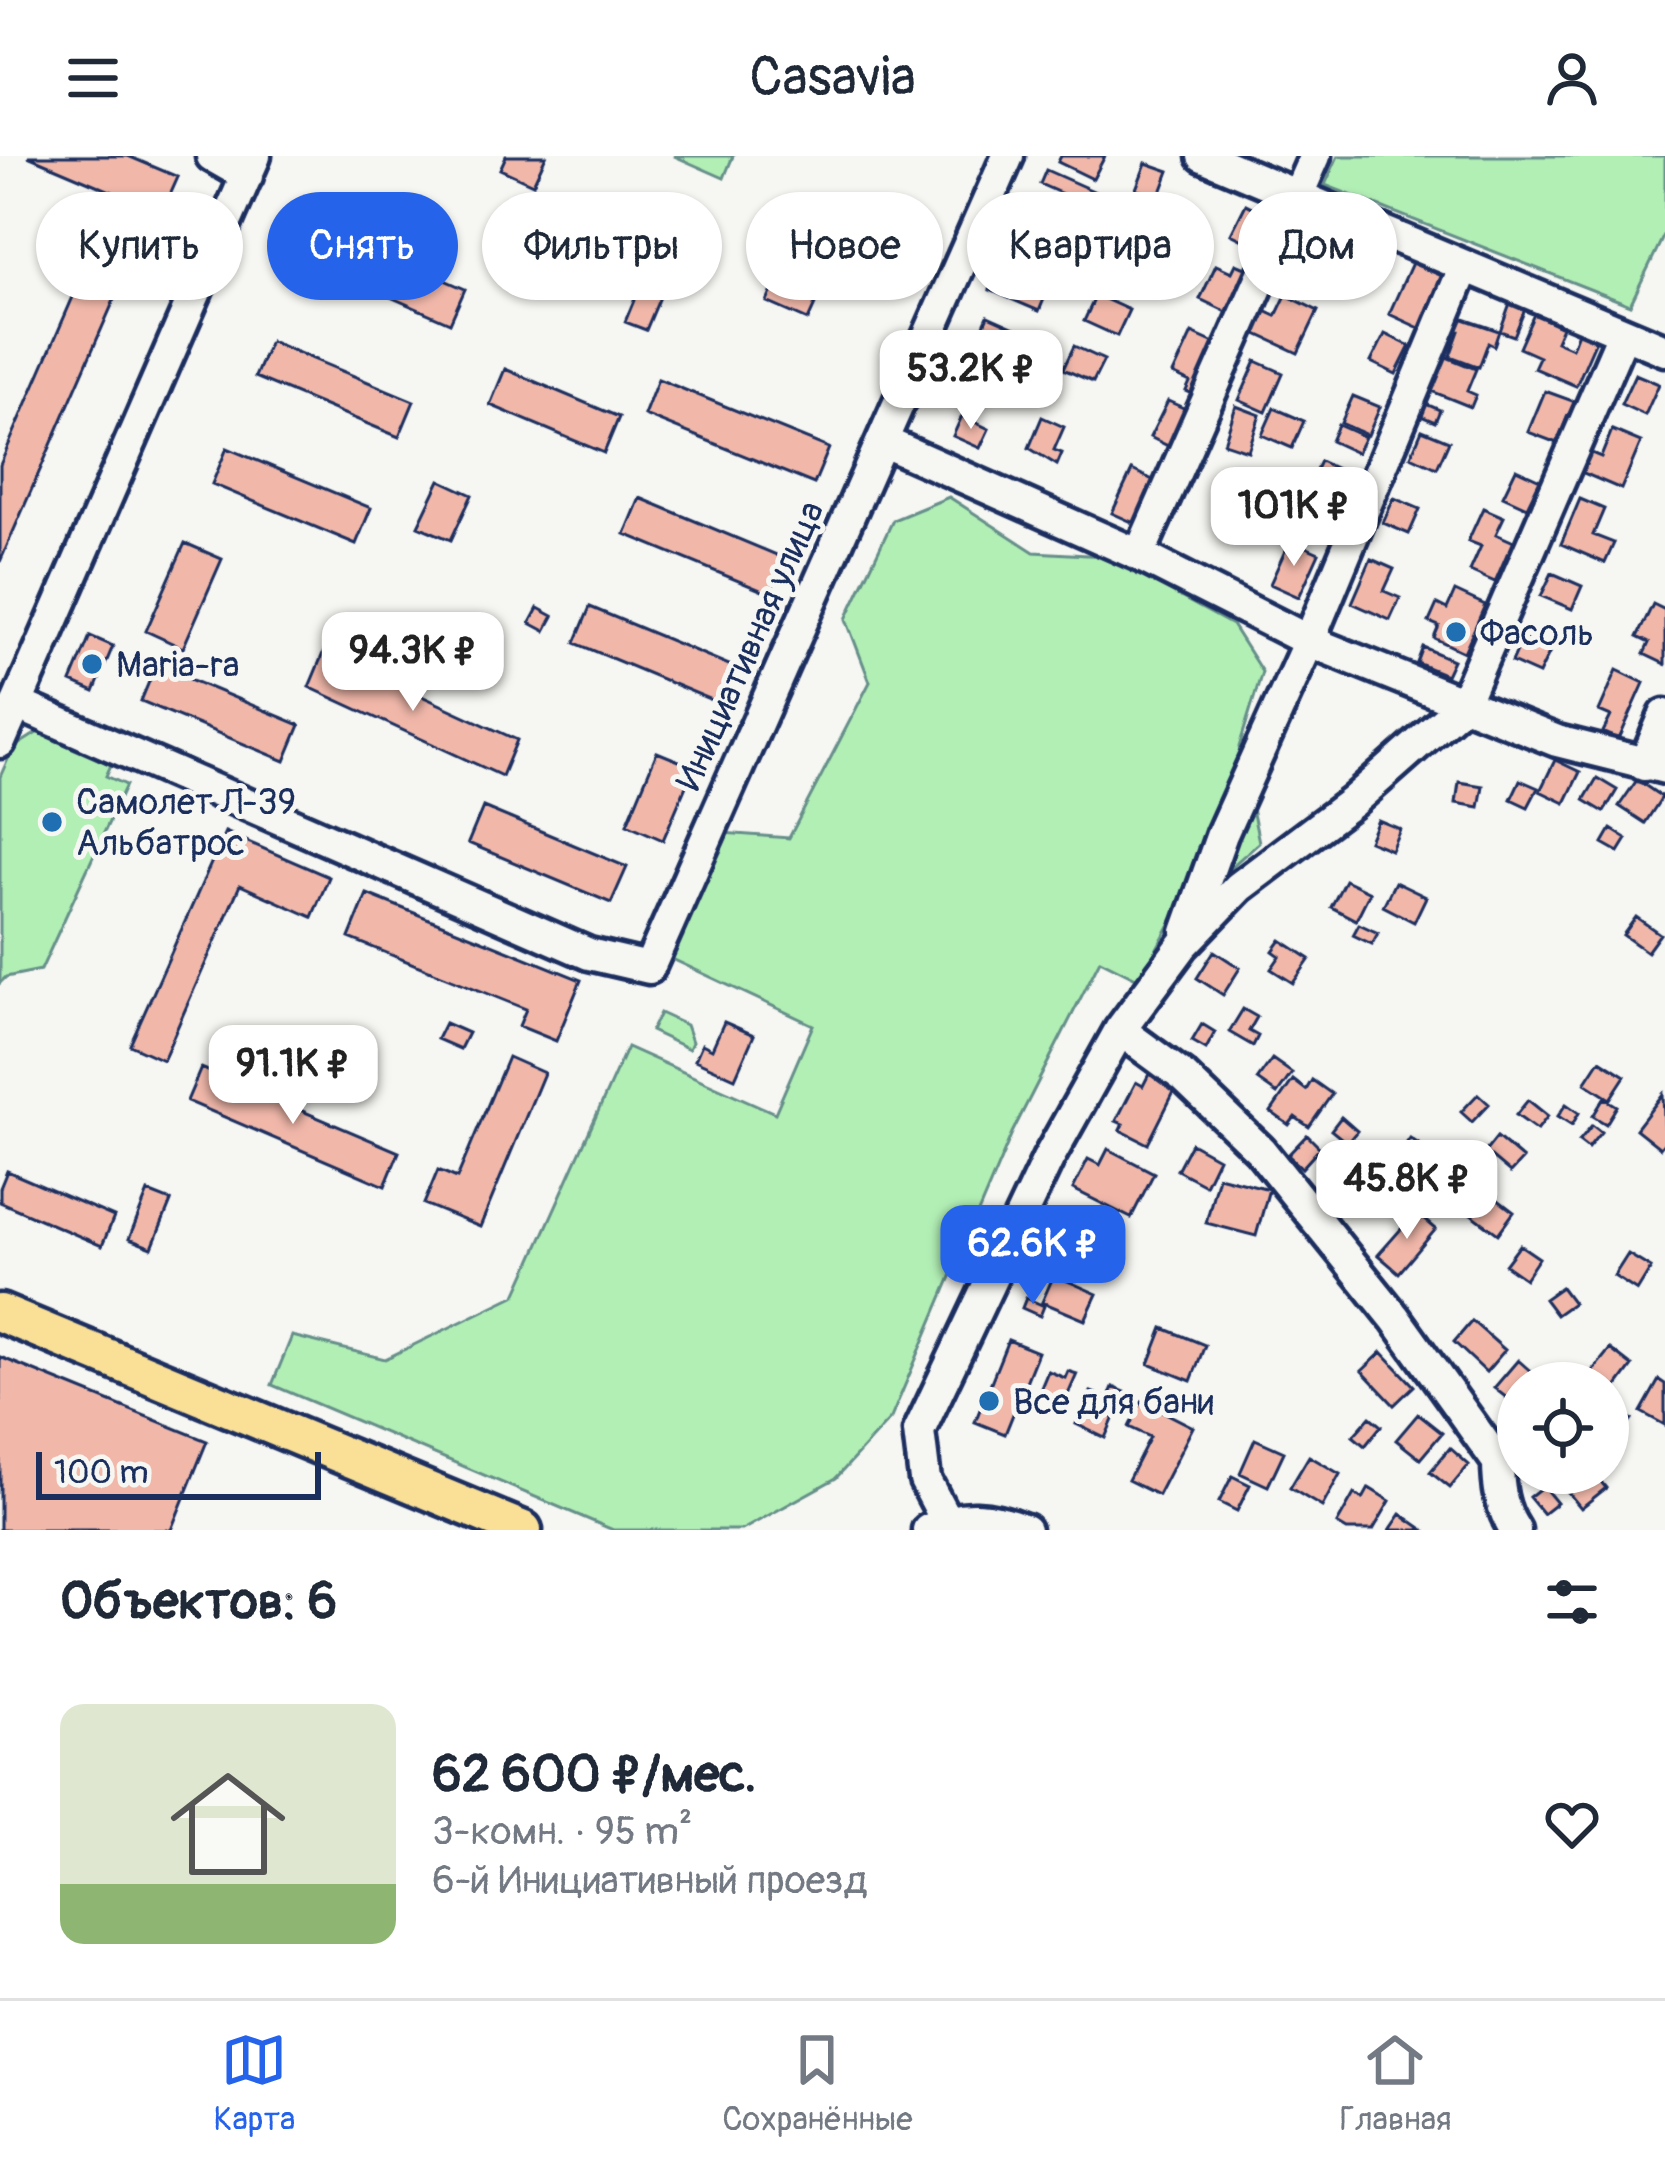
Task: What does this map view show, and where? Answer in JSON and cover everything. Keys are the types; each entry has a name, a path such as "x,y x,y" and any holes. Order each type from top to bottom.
{"main road":[{"path":"0,1313 523,1530"}],"street":[{"path":"0,742 251,166 212,156"},
{"name":"Инициативная улица","path":"16,704 590,954 649,968 1008,156"},
{"path":"1203,156 1288,192"},
{"path":"1300,192 1316,156"},
{"path":"1397,239 1665,350"},
{"path":"1183,946 1222,834 1309,641 1464,268"},
{"path":"1138,555 1252,300"},
{"path":"1025,1530 974,1516 937,1525 919,1432 1048,1159 1120,1030 1183,946 1239,887 1352,802 1463,704 1623,334"},
{"path":"883,441 1138,555 1309,641 1557,742 1655,767 1665,715"},
{"path":"1120,1030 1184,1077 1260,1150 1395,1318 1498,1462 1498,1487 1515,1530"}],"green space":[{"path":"674,156 733,156 724,178"},
{"path":"1338,156 1665,156 1665,233 1630,305 1397,213 1397,192 1343,192 1325,185"},
{"path":"949,497 1034,552 1105,556 1232,625 1262,672 1239,747 1259,842 1222,875 1200,868 1140,980 1100,960 1012,1133 891,1418 836,1478 742,1530 613,1530 272,1385 292,1336 385,1359 516,1295 627,1047 775,1113 813,1025 668,957 722,833 789,838 870,682 846,619 893,520"},
{"path":"40,731 111,765 106,776 126,785 41,970 6,977 0,983 0,777 13,748"},
{"path":"660,1013 686,1025 692,1042 689,1049 651,1031"}],"building":[{"path":"28,156 128,156 178,177 171,192 113,192"},
{"path":"506,156 546,156 533,184 500,169"},
{"path":"1061,156 1105,156 1093,179 1058,162"},
{"path":"1146,163 1169,171 1161,192 1136,189"},
{"path":"1046,170 1096,192 1058,192 1040,184"},
{"path":"1416,254 1451,269 1424,330 1389,314"},
{"path":"1216,265 1232,272 1238,265 1238,291 1227,312 1202,300 1214,300"},
{"path":"458,286 465,289 450,323 397,300 458,300"},
{"path":"72,300 114,300 0,562 0,465"},
{"path":"634,300 659,300 646,330 625,322"},
{"path":"768,300 817,300 808,320"},
{"path":"1013,300 1044,300 1039,311"},
{"path":"1094,300 1107,300 1129,310 1117,336 1084,321"},
{"path":"1284,300 1296,300 1318,311 1298,353 1255,333 1265,311 1276,316"},
{"path":"1510,303 1525,309 1514,336 1500,331"},
{"path":"1534,314 1562,327 1556,341 1572,348 1578,332 1596,340 1576,386 1534,368 1539,357 1519,348"},
{"path":"988,316 1017,329 1004,356 976,343"},
{"path":"1455,316 1499,331 1494,346 1488,343 1479,367 1450,356 1459,331 1451,328"},
{"path":"1192,333 1216,344 1203,372 1212,377 1202,398 1186,391 1190,382 1173,374"},
{"path":"1385,334 1410,346 1396,374 1371,362"},
{"path":"270,341 414,401 399,437 255,377"},
{"path":"964,346 1022,372 1016,386 958,360"},
{"path":"1074,346 1104,360 1093,382 1063,369"},
{"path":"1444,356 1476,369 1467,391 1476,395 1471,407 1431,391"},
{"path":"1256,361 1283,373 1266,412 1239,400"},
{"path":"505,369 619,417 604,453 490,405"},
{"path":"1635,374 1659,384 1645,415 1621,404"},
{"path":"658,379 829,448 814,484 644,415"},
{"path":"1545,391 1581,404 1575,418 1568,415 1557,443 1528,432"},
{"path":"1353,396 1380,407 1368,435 1341,423"},
{"path":"1412,398 1440,410 1435,422 1407,410"},
{"path":"1168,401 1190,411 1172,448 1150,437"},
{"path":"1236,406 1260,415 1248,451 1224,443"},
{"path":"1274,408 1304,421 1292,448 1262,435"},
{"path":"962,416 989,429 980,448 953,436"},
{"path":"1042,417 1064,427 1054,450 1062,453 1057,465 1029,448"},
{"path":"1338,425 1365,437 1357,453 1331,441"},
{"path":"1422,430 1449,441 1437,468 1411,456"},
{"path":"1612,430 1641,442 1621,489 1581,472 1589,452 1601,457"},
{"path":"227,448 371,508 356,544 212,484"},
{"path":"1320,461 1345,473 1333,498 1308,486"},
{"path":"1516,469 1540,480 1527,507 1503,496"},
{"path":"1132,470 1161,484 1141,526 1112,513"},
{"path":"440,480 472,495 451,540 418,526"},
{"path":"640,498 784,558 770,594 625,534"},
{"path":"1394,498 1420,509 1409,534 1383,523"},
{"path":"1580,499 1604,509 1593,535 1614,543 1605,563 1561,544"},
{"path":"1483,508 1504,517 1496,534 1523,546 1518,559 1507,554 1495,582 1470,571 1481,546 1468,541"},
{"path":"1290,540 1319,553 1299,597 1270,584"},
{"path":"185,543 222,559 183,648 146,631"},
{"path":"1371,559 1394,569 1384,591 1400,598 1390,620 1352,603"},
{"path":"1552,573 1582,586 1572,609 1541,596"},
{"path":"1455,591 1485,605 1464,652 1434,638 1439,626 1429,622 1437,604 1447,609"},
{"path":"1653,604 1665,610 1665,664 1644,654 1649,643 1637,637"},
{"path":"590,607 734,667 719,703 575,643"},
{"path":"538,608 553,616 545,631 530,623"},
{"name":"Maria-ra","path":"90,636 113,646 94,692 71,682"},
{"path":"1522,639 1550,651 1539,674 1512,662"},
{"path":"1423,647 1453,660 1446,675 1417,663"},
{"path":"324,651 517,740 502,776 309,687"},
{"path":"156,665 300,725 285,761 141,701"},
{"path":"1617,670 1644,683 1619,739 1603,732 1611,716 1599,711"},
{"path":"657,752 694,767 663,840 627,824"},
{"path":"1555,760 1580,772 1565,803 1540,791"},
{"path":"1597,778 1617,790 1604,812 1584,800"},
{"path":"1520,780 1538,788 1528,807 1511,799"},
{"path":"1637,780 1662,797 1645,823 1619,806"},
{"path":"1459,782 1483,786 1479,807 1456,803"},
{"path":"483,807 627,867 611,903 468,843"},
{"path":"1378,820 1400,829 1391,850 1369,841"},
{"path":"1611,829 1627,839 1619,852 1603,843"},
{"path":"225,832 329,877 312,917 240,885 163,1060 130,1045"},
{"path":"1345,880 1370,892 1356,920 1331,907"},
{"path":"1395,882 1426,897 1414,922 1383,906"},
{"path":"367,894 581,980 556,1041 519,1026 526,1009 349,938"},
{"path":"1636,917 1660,934 1647,952 1623,935"},
{"path":"1359,924 1378,933 1372,944 1353,935"},
{"path":"1281,940 1310,959 1293,983 1271,969 1280,956 1273,951"},
{"path":"1214,951 1240,968 1223,995 1197,978"},
{"path":"1243,1009 1257,1017 1249,1031 1258,1036 1253,1046 1229,1032"},
{"path":"724,1022 754,1035 735,1078 695,1060 702,1044 712,1049"},
{"path":"445,1023 468,1033 460,1049 437,1039"},
{"path":"1202,1024 1215,1032 1206,1049 1192,1041"},
{"path":"508,1057 544,1073 480,1227 424,1204 438,1170 457,1178"},
{"path":"1272,1059 1292,1073 1277,1094 1257,1080"},
{"path":"1600,1060 1625,1076 1610,1099 1585,1083"},
{"path":"201,1068 399,1152 385,1186 187,1101"},
{"path":"1149,1074 1176,1088 1148,1144 1120,1130 1123,1124 1116,1121 1136,1082 1143,1086"},
{"path":"1293,1080 1306,1090 1312,1080 1332,1094 1309,1127 1295,1117 1289,1125 1271,1112"},
{"path":"1478,1094 1489,1104 1472,1122 1461,1112"},
{"path":"1663,1094 1665,1142 1660,1148 1636,1129"},
{"path":"1604,1098 1617,1106 1606,1124 1593,1116"},
{"path":"1528,1100 1548,1116 1537,1130 1516,1115"},
{"path":"1566,1104 1579,1113 1572,1125 1558,1116"},
{"path":"1341,1117 1357,1131 1347,1143 1331,1130"},
{"path":"1592,1125 1601,1132 1588,1148 1579,1141"},
{"path":"1307,1135 1320,1148 1302,1168 1288,1155"},
{"path":"1497,1137 1523,1159 1510,1173 1485,1152"},
{"path":"1410,1138 1432,1153 1416,1175 1395,1160"},
{"path":"1191,1143 1218,1158 1205,1185 1177,1170"},
{"path":"1108,1149 1154,1173 1131,1218 1073,1189 1088,1159 1100,1165"},
{"path":"1401,1166 1414,1176 1406,1188 1392,1179"},
{"path":"7,1171 114,1217 102,1246 0,1202"},
{"path":"1218,1176 1269,1189 1256,1236 1206,1223"},
{"path":"1374,1176 1390,1188 1376,1206 1360,1194"},
{"path":"1480,1186 1514,1212 1498,1234 1463,1208"},
{"path":"148,1192 171,1201 152,1248 129,1239"},
{"path":"1416,1212 1436,1229 1399,1273 1378,1255"},
{"path":"1077,1227 1105,1242 1089,1271 1061,1256"},
{"path":"1520,1245 1539,1258 1525,1279 1505,1265"},
{"path":"1628,1254 1651,1268 1637,1291 1614,1276"},
{"path":"1054,1275 1097,1294 1085,1320 1042,1302"},
{"path":"1561,1287 1573,1303 1556,1315 1544,1299"},
{"path":"1026,1298 1044,1306 1040,1316 1022,1308"},
{"path":"1472,1321 1505,1350 1486,1372 1454,1342"},
{"path":"1163,1328 1205,1345 1191,1381 1149,1364"},
{"path":"1008,1340 1038,1352 1005,1434 975,1422"},
{"path":"1610,1349 1627,1362 1600,1362"},
{"path":"1382,1352 1414,1386 1394,1405 1362,1371"},
{"path":"0,1357 207,1441 171,1530 0,1530"},
{"path":"1048,1371 1065,1378 1068,1371 1077,1374 1063,1406 1038,1395"},
{"path":"1659,1380 1665,1384 1665,1425 1641,1412"},
{"path":"1113,1387 1125,1392 1105,1438 1076,1424 1091,1392 1108,1399"},
{"path":"1142,1401 1193,1427 1158,1495 1128,1480 1150,1437 1129,1427"},
{"path":"1418,1414 1442,1433 1420,1459 1396,1440"},
{"path":"1370,1417 1381,1426 1365,1446 1353,1436"},
{"path":"1255,1439 1284,1452 1268,1486 1240,1473"},
{"path":"1450,1448 1469,1465 1450,1488 1430,1472"},
{"path":"1309,1456 1340,1474 1322,1507 1290,1488"},
{"path":"1232,1476 1250,1485 1237,1511 1219,1502"},
{"path":"1369,1488 1390,1501 1373,1530 1347,1530 1337,1524 1354,1494 1363,1499"},
{"path":"1550,1494 1557,1503 1543,1514 1529,1497"},
{"path":"1569,1494 1598,1494 1581,1508"},
{"path":"1401,1514 1424,1530 1390,1530"}],"place":[{"name":"Фасоль","path":"1456,632"},
{"name":"Maria-ra","path":"92,664"},
{"name":"Самолет Л-39 Альбатрос","path":"52,822"},
{"name":"Все для бани","path":"989,1401"}]}
